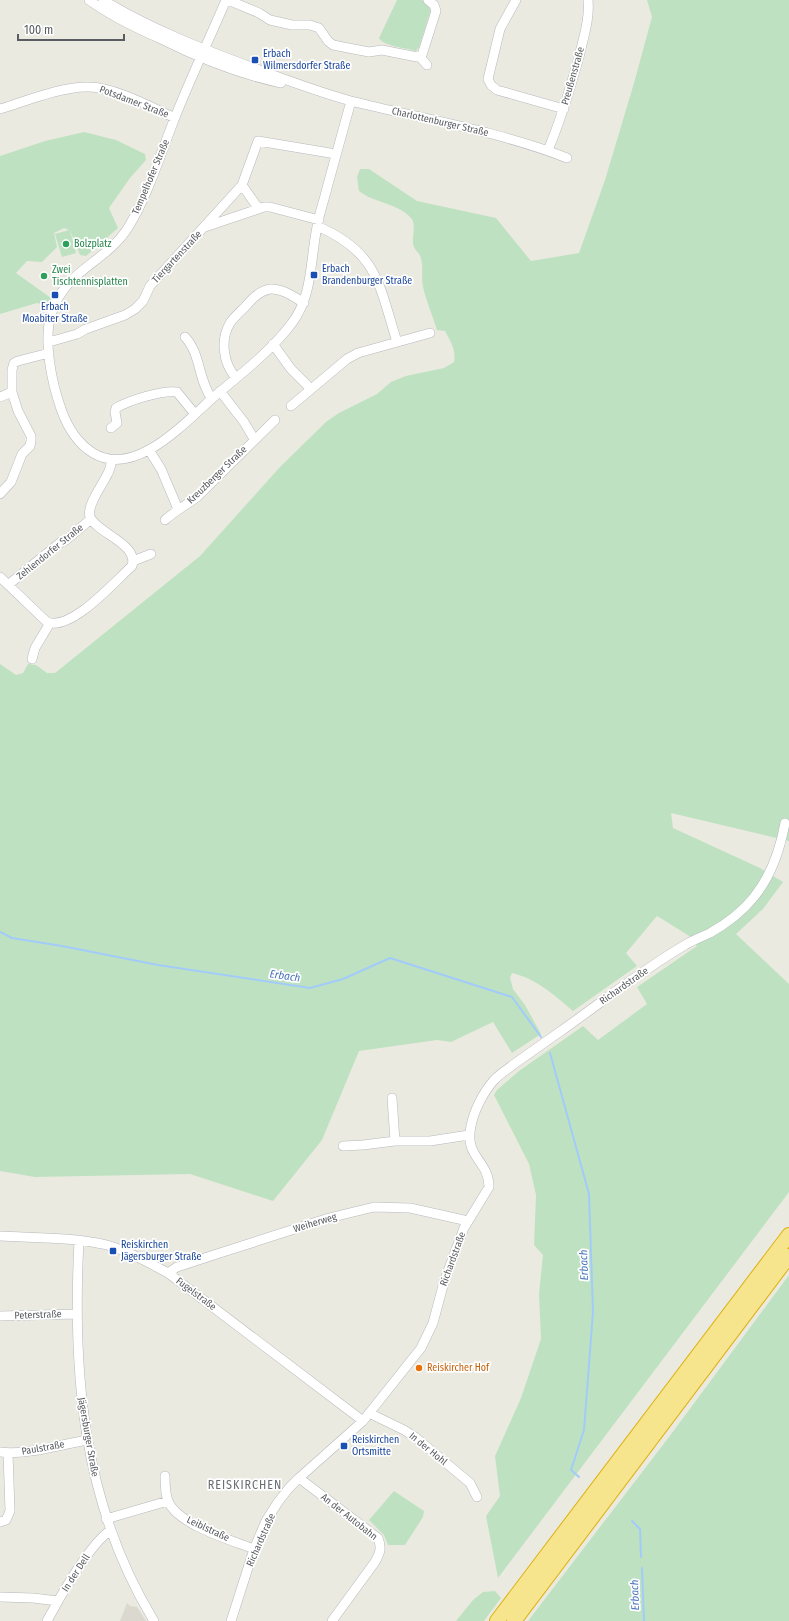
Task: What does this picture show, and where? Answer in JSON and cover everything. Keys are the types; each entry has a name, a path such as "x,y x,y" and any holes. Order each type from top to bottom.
{"highway":[{"path":"508,1618 789,1235"},
{"path":"527,1592 789,1256"}],"street":[{"name":"Charlottenburger Straße","path":"89,0 138,28 261,78 311,89 351,101 501,137 548,150 568,158"},
{"name":"Charlottenburger Straße","path":"103,0 140,22 203,54"},
{"name":"Tempelhofer Straße","path":"227,0 175,118 144,199 133,219 120,239 78,273 65,286 51,315 48,328 48,342 56,392 66,422 80,442 89,450 99,456 112,460 134,457 149,450 182,425 236,378 292,324 304,303 311,271 318,223 351,101"},
{"path":"227,0 259,13 270,20 292,26 310,25 319,28 328,41 333,45 369,52 382,50 420,57 427,65"},
{"path":"420,57 422,55 436,11 434,5 428,0"},
{"path":"516,0 500,29 488,79 497,90 564,109"},
{"name":"Preußenstraße","path":"548,150 564,109 582,42 588,14 588,0"},
{"name":"Potsdamer Straße","path":"0,109 68,89 88,86 106,89 175,118"},
{"name":"Tiergartenstraße","path":"48,342 78,334 86,329 125,315 135,309 143,300 150,286 242,185 258,141 336,154"},
{"path":"242,185 258,208 270,207 318,223 357,250 373,270 397,342"},
{"name":"Tiergartenstraße","path":"204,228 258,208"},
{"path":"236,378 228,366 224,350 224,340 231,322 253,298 260,293 269,290 278,290 304,303"},
{"path":"291,406 347,359 358,353 430,333"},
{"path":"186,337 195,349 205,389 212,399"},
{"path":"272,344 291,368 311,389"},
{"path":"0,494 11,482 22,454 30,446 31,441 18,411 12,392 12,370 14,363 49,353"},
{"name":"Kreuzberger Straße","path":"220,391 244,422 254,439"},
{"path":"0,397 12,392"},
{"path":"111,428 117,423 115,412 116,408 137,399 165,392 177,392 184,398 194,413"},
{"name":"Kreuzberger Straße","path":"164,520 197,497 254,439 275,420"},
{"name":"Kreuzberger Straße","path":"149,450 161,469 178,509"},
{"name":"Zehlendorfer Straße","path":"112,460 108,474 89,510 91,519 107,534 124,544 132,555 133,561"},
{"name":"Zehlendorfer Straße","path":"8,586 91,519"},
{"path":"32,659 34,648 50,623 56,623 72,618 89,607 132,566 133,561 151,554"},
{"name":"Zehlendorfer Straße","path":"0,577 47,622 50,623"},
{"name":"Richardstraße","path":"231,1621 254,1549 266,1521 274,1509 289,1488 299,1478 363,1421 409,1364 427,1338 449,1269 468,1221 489,1187 489,1180 486,1173 471,1149 469,1135 473,1117 481,1100 496,1077 657,963 686,944 727,922 741,911 754,897 775,863 781,844 785,823"},
{"path":"392,1098 395,1141"},
{"path":"343,1146 395,1141 430,1141 469,1135"},
{"name":"Weiherweg","path":"168,1273 177,1267 222,1252 329,1218 374,1207 410,1208 468,1221"},
{"name":"Fugelstraße","path":"0,1236 79,1241 107,1245 132,1254 168,1273 363,1421"},
{"name":"Jägersburger Straße","path":"79,1241 77,1314 80,1384 87,1440 95,1480 106,1519 126,1570 154,1621"},
{"name":"Peterstraße","path":"0,1316 77,1314"},
{"name":"In der Hohl","path":"369,1413 415,1437 470,1483 477,1497"},
{"name":"Paulstraße","path":"4,1453 87,1440"},
{"path":"0,1522 6,1520 10,1511 4,1453"},
{"path":"106,1519 168,1501 165,1476"},
{"name":"An der Autobahn","path":"299,1478 378,1538 381,1544 380,1553 375,1562 332,1621"},
{"name":"Leiblstraße","path":"168,1501 175,1512 192,1524 254,1549"},
{"name":"In der Dell","path":"47,1621 58,1601 95,1545 111,1530"},
{"path":"0,1597 33,1598 58,1601"}],"shaded area":[{"path":"127,1603 130,1606 137,1607 146,1621 120,1621"}],"green space":[{"path":"397,0 422,0 431,9 419,47 416,51 390,45 381,41 379,38"},
{"path":"647,0 789,0 789,841 671,813 673,828 760,868 783,882 763,909 736,934 789,984 789,1192 498,1578 486,1516 500,1496 495,1456 521,1398 541,1339 539,1294 543,1255 534,1245 536,1195 529,1164 494,1095 497,1090 519,1071 583,1026 598,1040 647,1004 637,987 697,946 691,937 657,916 626,953 637,966 573,1011 537,983 512,973 510,978 513,989 525,1005 541,1034 512,1053 493,1022 451,1042 437,1040 359,1051 322,1140 273,1201 190,1174 35,1177 0,1171 0,664 16,675 23,673 28,664 36,665 47,673 55,673 200,556 280,467 326,422 339,413 377,394 391,382 406,376 444,368 454,362 454,350 451,342 445,331 437,330 424,292 422,262 413,245 413,222 405,212 371,198 359,191 357,177 360,169 369,169 417,201 496,218 531,261 579,253 605,180 652,17"},
{"path":"84,132 116,140 145,154 146,160 130,178 109,208 118,228 86,256 80,255 70,230 76,253 62,257 55,234 69,230 64,228 54,233 57,247 42,262 27,261 16,273 51,298 48,306 37,303 0,314 0,156 45,141"},
{"path":"789,1275 789,1621 528,1621 669,1437"},
{"path":"394,1491 424,1511 423,1517 405,1545 388,1545 384,1535 369,1520"},
{"path":"495,1591 501,1598 484,1621 456,1621 473,1600 483,1592"}],"waterway":[{"name":"Erbach","path":"0,932 12,938 62,946 158,965 310,988 343,979 390,958 512,997 541,1037"},
{"name":"Erbach","path":"550,1053 589,1194 593,1312 584,1430 571,1470 579,1477"},
{"name":"Erbach","path":"632,1521 640,1529 641,1557"},
{"name":"Erbach","path":"642,1568 644,1621"}],"place":[{"name":"Erbach Wilmersdorfer Straße","path":"255,60"},
{"name":"Bolzplatz","path":"66,244"},
{"name":"Erbach Brandenburger Straße","path":"314,275"},
{"name":"Zwei Tischtennisplatten","path":"44,276"},
{"name":"Erbach Moabiter Straße","path":"55,295"},
{"name":"Reiskirchen Jägersburger Straße","path":"113,1251"},
{"name":"Reiskircher Hof","path":"419,1368"},
{"name":"Reiskirchen Ortsmitte","path":"344,1446"}],"district":[{"name":"REISKIRCHEN","path":"245,1485"}]}
